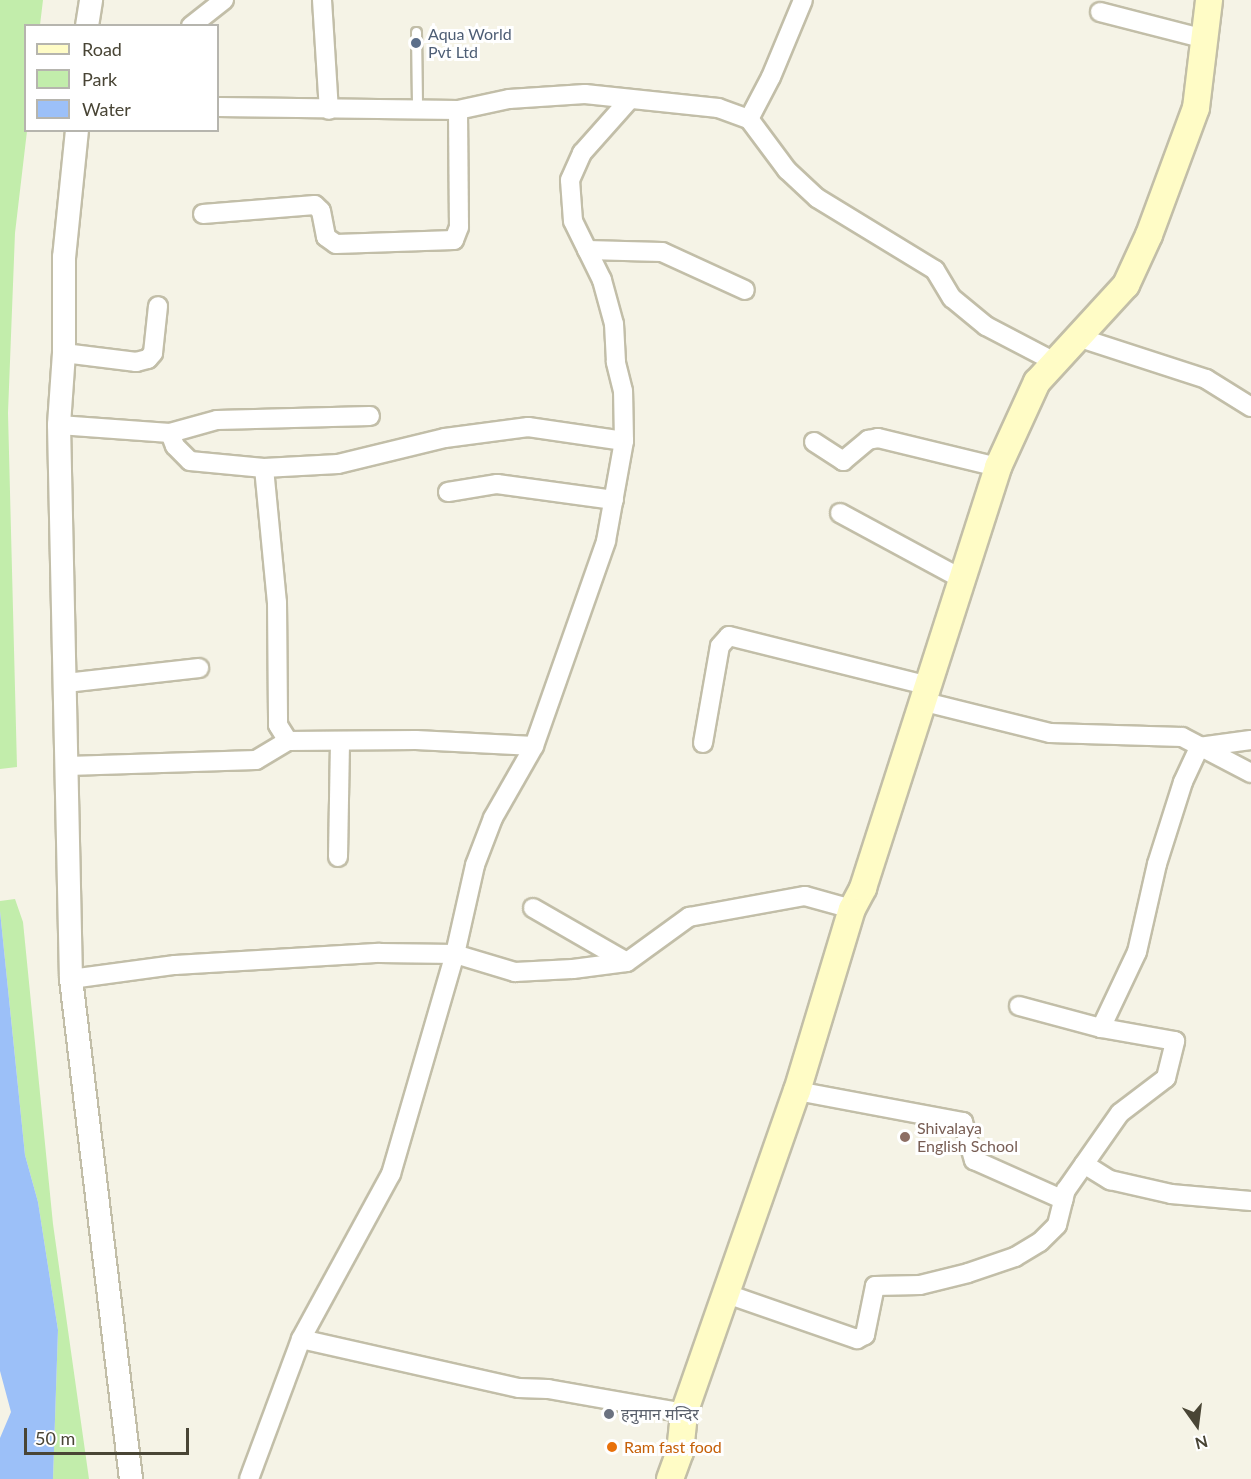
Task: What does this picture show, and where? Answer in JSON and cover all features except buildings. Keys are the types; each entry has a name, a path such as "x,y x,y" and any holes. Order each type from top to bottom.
{"main road":[{"path":"670,1479 680,1452 684,1413 797,1091 852,909 863,888 923,693 998,467 1037,382 1126,285 1149,235 1196,108 1209,0"}],"street":[{"path":"87,24 91,0"},
{"path":"194,24 224,0"},
{"path":"322,0 329,110"},
{"path":"749,119 802,0"},
{"path":"1100,12 1205,39"},
{"path":"219,107 329,110 417,107 458,110 509,99 585,94 718,108 749,119 787,170 818,198 935,270 952,298 986,326 1056,362"},
{"path":"249,1479 301,1339 391,1174 455,954 463,908 492,818 534,746 606,542 624,441 623,391 616,362 614,324 602,280 573,221 570,180 582,153 630,99"},
{"path":"203,214 315,205 321,211 327,237 336,244 454,240 459,227 458,110"},
{"path":"77,132 64,257 64,353 59,425 71,980 131,1479"},
{"path":"587,250 662,252 745,290"},
{"path":"64,353 136,362 148,359 153,353 159,306"},
{"path":"1077,337 1206,379 1251,407"},
{"path":"59,425 170,433 217,420 370,416"},
{"path":"170,433 175,446 190,461 264,468 338,464 445,438 528,428 624,441"},
{"path":"814,442 843,461 868,440 878,438 998,467"},
{"path":"264,468 277,602 278,724 288,741"},
{"path":"448,492 497,484 614,500"},
{"path":"840,513 960,578"},
{"path":"703,743 720,646 729,636 1050,733 1182,737 1251,774"},
{"path":"66,683 199,668"},
{"path":"68,766 256,760 288,741 416,740 534,746"},
{"path":"1199,747 1251,740"},
{"path":"339,742 339,857"},
{"path":"1101,1028 1137,952 1157,864 1183,782 1199,747"},
{"path":"71,980 175,965 287,957 455,954 515,972 627,962 689,917 805,896 852,909"},
{"path":"533,908 627,962"},
{"path":"727,1294 856,1339 865,1335 875,1286 920,1285 1015,1257 1040,1242 1058,1225 1066,1190 1120,1113 1166,1078 1175,1041 1101,1028 1019,1006"},
{"path":"797,1091 963,1122 974,1160 1064,1200"},
{"path":"1084,1164 1110,1180 1171,1194 1251,1201"},
{"path":"301,1339 519,1388 548,1389 684,1413"}],"lane":[{"path":"416,33 417,107"}],"green space":[{"path":"0,0 43,0 40,24 24,24 24,132 27,132 15,233 8,413 17,767 0,769"},
{"path":"15,899 23,922 53,1224 89,1479 53,1479 58,1330 38,1202 25,1155 0,911 0,901"}],"water":[{"path":"0,911 25,1155 38,1202 58,1330 53,1479 0,1479 0,1438 11,1412 0,1371"}],"place":[{"name":"Aqua World Pvt Ltd","path":"416,43"},
{"name":"Shivalaya English School","path":"905,1137"},
{"name":"हनुमान मन्दिर","path":"609,1414"},
{"name":"Ram fast food","path":"612,1447"}]}
